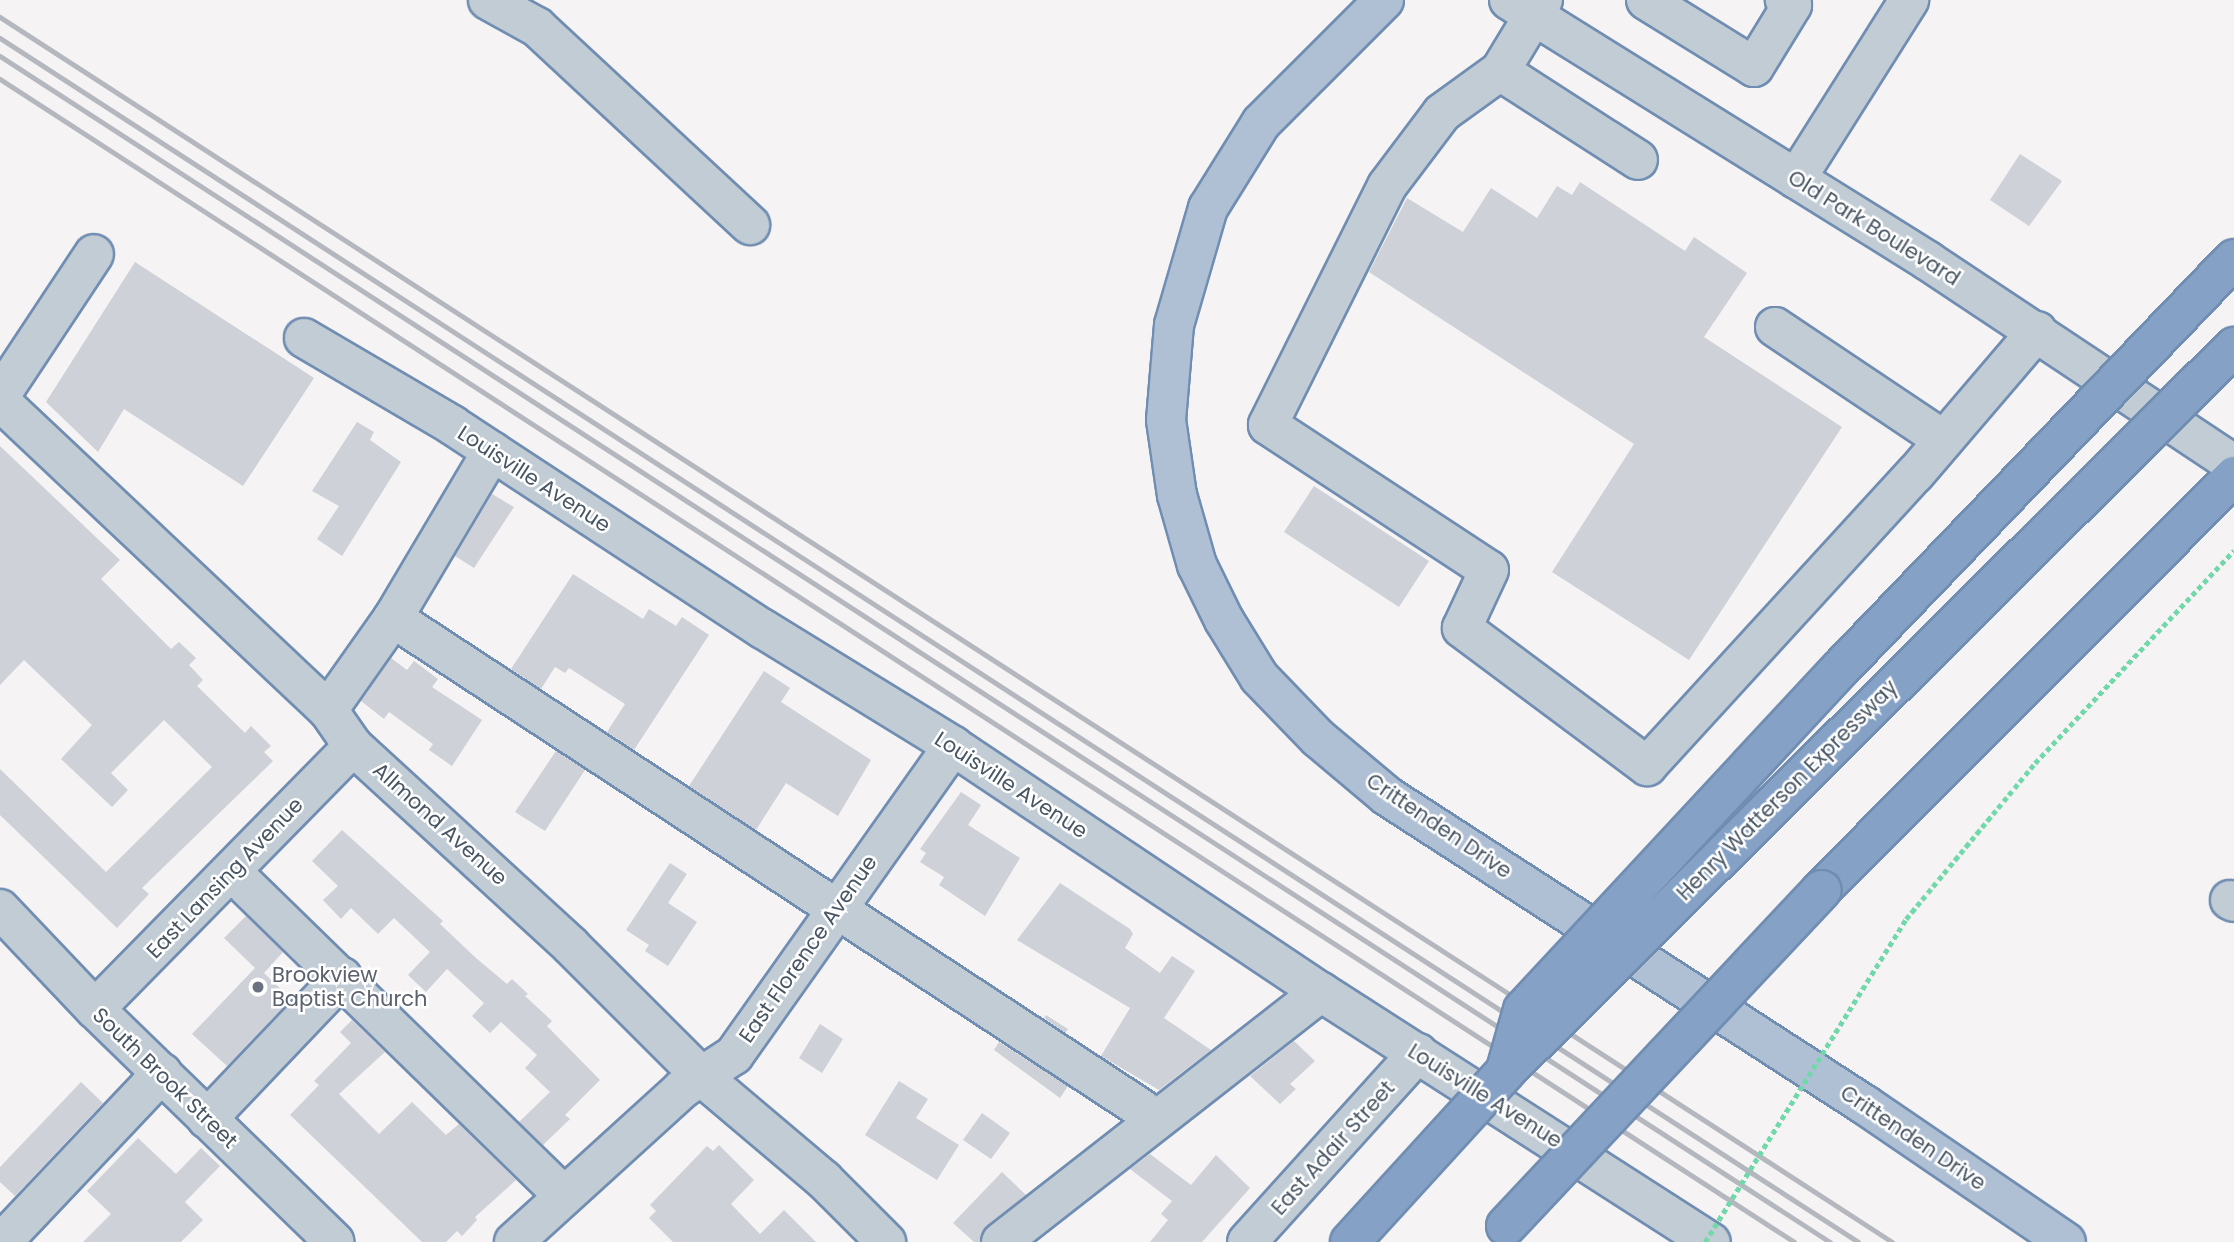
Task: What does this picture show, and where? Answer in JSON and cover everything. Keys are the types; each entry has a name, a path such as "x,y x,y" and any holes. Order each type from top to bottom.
{"highway":[{"path":"1506,1071 1522,1010 1831,678 2234,259"},
{"name":"Henry Watterson Expressway","path":"1350,1242 1506,1071 2234,347"},
{"path":"1499,1234 1821,890 2234,476"}],"main road":[{"name":"Crittenden Drive","path":"1384,0 1261,123 1208,208 1174,325 1166,420 1177,495 1197,565 1224,620 1259,677 1318,737 1387,796 1854,1098 2066,1242"}],"street":[{"path":"488,0 537,27 750,225"},
{"path":"1646,0 1754,67 1792,5 1785,0"},
{"path":"1796,178 1909,0"},
{"path":"1528,5 1500,71 1441,113 1387,186 1268,425 1489,570 1462,628 1647,766 1944,440 2037,331"},
{"name":"Old Park Boulevard","path":"1528,5 2037,331 2234,464"},
{"path":"1500,71 1638,160"},
{"path":"0,398 94,254"},
{"path":"1775,327 1944,440"},
{"name":"Louisville Avenue","path":"304,338 492,451 763,629 954,746 1694,1238"},
{"name":"Allmond Avenue","path":"0,398 328,710 353,746 571,946 701,1076 824,1180 886,1242"},
{"path":"328,710 393,618 492,451"},
{"path":"393,618 1142,1109"},
{"name":"East Lansing Avenue","path":"95,1009 353,746"},
{"name":"East Florence Avenue","path":"514,1242 563,1195 701,1076 734,1055 836,908 954,746"},
{"path":"232,872 563,1195"},
{"name":"South Brook Street","path":"0,909 95,1009 334,1242"},
{"path":"207,1119 342,977"},
{"path":"1001,1242 1321,992"},
{"name":"East Adair Street","path":"1247,1242 1418,1053"},
{"path":"2,1242 162,1073"}],"path":[{"path":"1694,1238 1906,919 2035,763 2234,550"}],"building":[{"path":"2020,154 2062,181 2029,226 1990,200"},
{"path":"1580,182 1685,251 1694,237 1747,273 1704,337 1842,427 1689,660 1552,572 1634,444 1369,272 1407,198 1463,232 1491,188 1537,218 1557,186 1572,195"},
{"path":"135,262 314,378 243,486 124,409 98,452 46,402"},
{"path":"357,422 374,432 370,440 401,462 342,556 317,539 339,506 312,491"},
{"path":"0,446 120,560 101,579 171,649 179,642 196,658 189,665 203,680 197,686 245,733 251,726 271,746 264,752 273,761 142,888 149,894 117,928 0,815 0,769 106,872 212,767 164,720 111,773 128,790 112,807 61,759 92,725 24,660 0,685"},
{"path":"1314,486 1429,561 1399,607 1284,532"},
{"path":"492,494 514,507 474,568 455,556"},
{"path":"573,574 643,619 649,609 676,626 682,617 709,635 634,750 607,732 625,704 569,668 565,673 555,667 541,689 511,669"},
{"path":"391,658 407,670 414,661 438,679 432,687 482,720 452,766 429,750 433,744 389,712 384,719 361,701"},
{"path":"764,671 790,688 781,702 871,760 838,816 786,783 756,830 689,786"},
{"path":"556,751 585,770 545,831 515,812"},
{"path":"961,792 981,805 968,825 1020,858 985,916 939,885 944,877 920,862 926,853 920,849"},
{"path":"342,830 443,921 440,924 476,958 507,984 512,979 528,994 525,996 552,1021 547,1026 600,1080 565,1115 570,1119 543,1145 519,1122 550,1092 525,1068 537,1055 501,1022 490,1033 472,1016 484,1003 447,969 426,992 408,975 430,952 394,918 378,934 351,908 341,919 323,900 338,886 312,861"},
{"path":"670,863 687,874 668,903 697,922 668,966 645,951 649,945 626,930"},
{"path":"1060,883 1130,929 1133,934 1125,948 1160,973 1172,956 1195,971 1164,1018 1211,1050 1159,1090 1101,1056 1130,1008 1017,940"},
{"name":"Brookview Baptist Church","path":"246,916 283,952 264,973 291,999 227,1066 192,1034 255,968 224,938"},
{"path":"1046,1015 1068,1029 1065,1033 1044,1018"},
{"path":"352,1020 385,1052 339,1094 379,1134 412,1102 446,1135 459,1124 516,1180 475,1217 477,1220 462,1236 457,1231 446,1242 422,1242 290,1115 319,1085 314,1081 351,1043 340,1032"},
{"path":"820,1024 843,1039 822,1073 799,1058"},
{"path":"1294,1041 1315,1061 1290,1084 1296,1089 1280,1104 1250,1076"},
{"path":"999,1042 1068,1086 1060,1098 994,1050"},
{"path":"899,1081 928,1099 916,1118 959,1145 937,1180 865,1135"},
{"path":"81,1082 103,1103 15,1196 0,1182 0,1167"},
{"path":"982,1113 1010,1133 991,1159 963,1140"},
{"path":"138,1138 176,1174 201,1148 220,1166 185,1202 203,1220 181,1242 83,1242 111,1214 87,1191"},
{"path":"719,1145 754,1180 731,1204 760,1234 784,1210 816,1242 673,1242 649,1218 656,1211 650,1205 707,1146 713,1151"},
{"path":"1150,1154 1191,1185 1216,1155 1250,1188 1202,1242 1150,1242 1168,1220 1161,1214 1172,1201 1130,1169"},
{"path":"1002,1172 1026,1195 988,1225 980,1242 974,1242 953,1223"}],"railway":[{"path":"0,17 1892,1242"},
{"path":"0,38 1858,1242"},
{"path":"0,56 1830,1242"},
{"path":"0,79 1794,1242"}],"place":[{"name":"Brookview Baptist Church","path":"258,987"}]}
